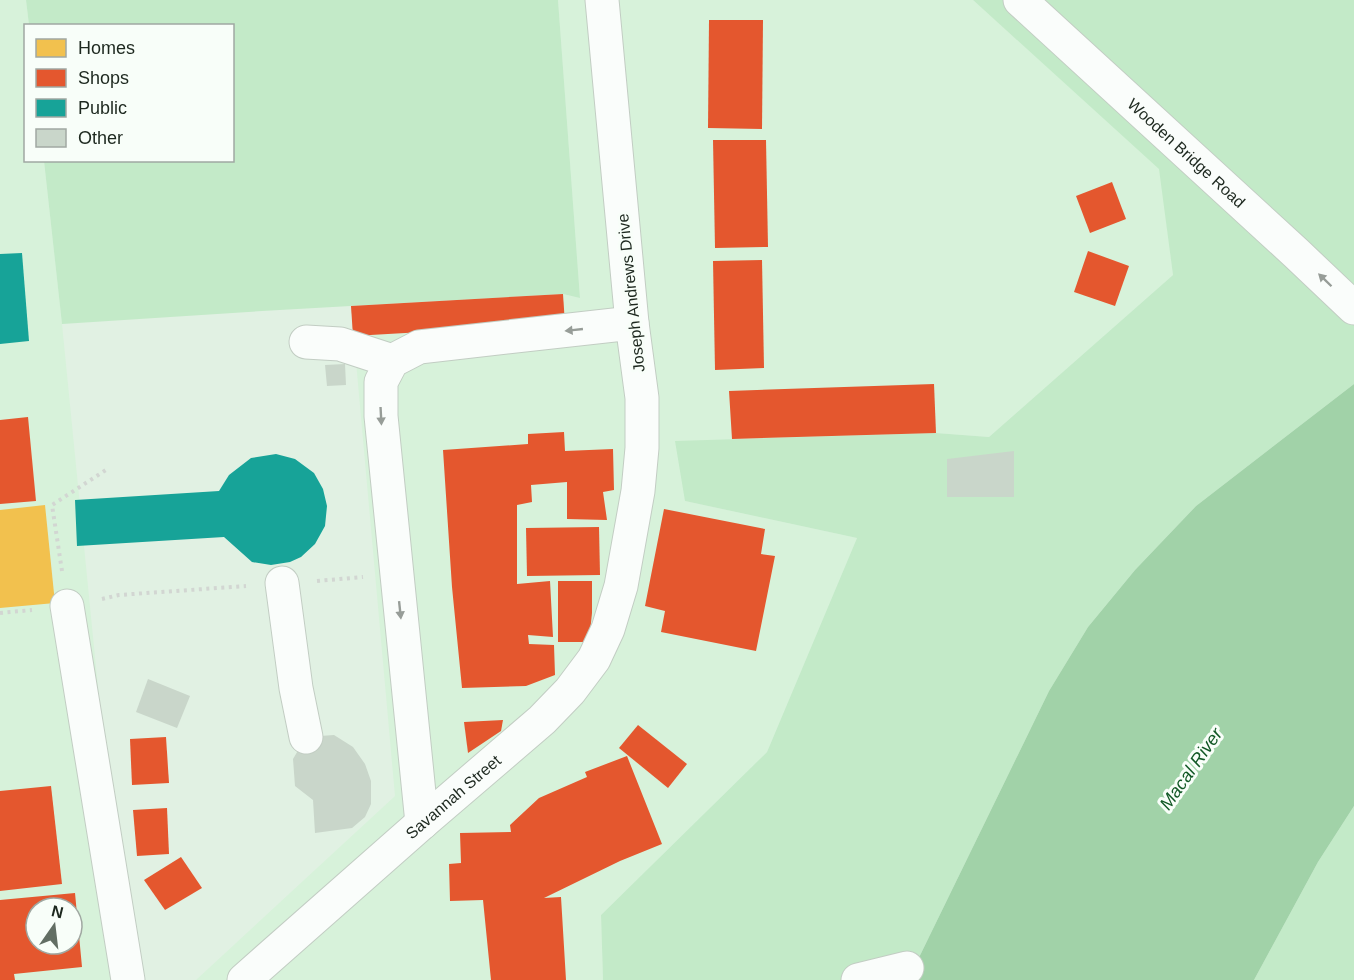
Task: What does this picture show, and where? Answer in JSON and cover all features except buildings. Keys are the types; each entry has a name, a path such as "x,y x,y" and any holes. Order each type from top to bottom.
{"main road":[{"name":"Joseph Andrews Drive","path":"602,0 632,323 642,398 642,448 633,525 621,586"},
{"name":"Wooden Bridge Road","path":"1020,0 1354,308"},
{"path":"422,823 381,416 381,382 392,361 419,347 632,323"},
{"path":"306,342 340,344 392,361"},
{"path":"282,583 296,688 306,737"},
{"name":"Savannah Street","path":"244,980 542,720 570,691 594,658 608,629 621,586"},
{"path":"67,606 128,980"},
{"path":"858,980 907,968"}],"path":[{"path":"67,606 52,505 109,468"},
{"path":"0,613 67,606 119,595 366,576"}],"shaded area":[{"path":"0,0 26,0 29,24 24,24 24,162 44,162 127,980 0,980"},
{"path":"26,0 558,0 580,298 563,294 62,324 44,162 234,162 234,24 29,24"},
{"path":"558,0 973,0 1160,169 1173,275 989,437 936,433 685,501 857,538 767,752 601,915 603,980 196,980 395,796 351,306 563,294 580,298"},
{"path":"973,0 1354,0 1354,384 1196,506 1135,570 1088,627 1049,691 908,980 603,980 601,915 767,752 857,538 685,501 675,441 936,433 989,437 1173,275 1159,169"},
{"path":"1354,806 1354,980 1254,980 1318,862"}],"water":[{"name":"Macal River","path":"1354,384 1354,806 1318,862 1254,980 908,980 1049,691 1088,627 1135,570 1196,506"}]}
